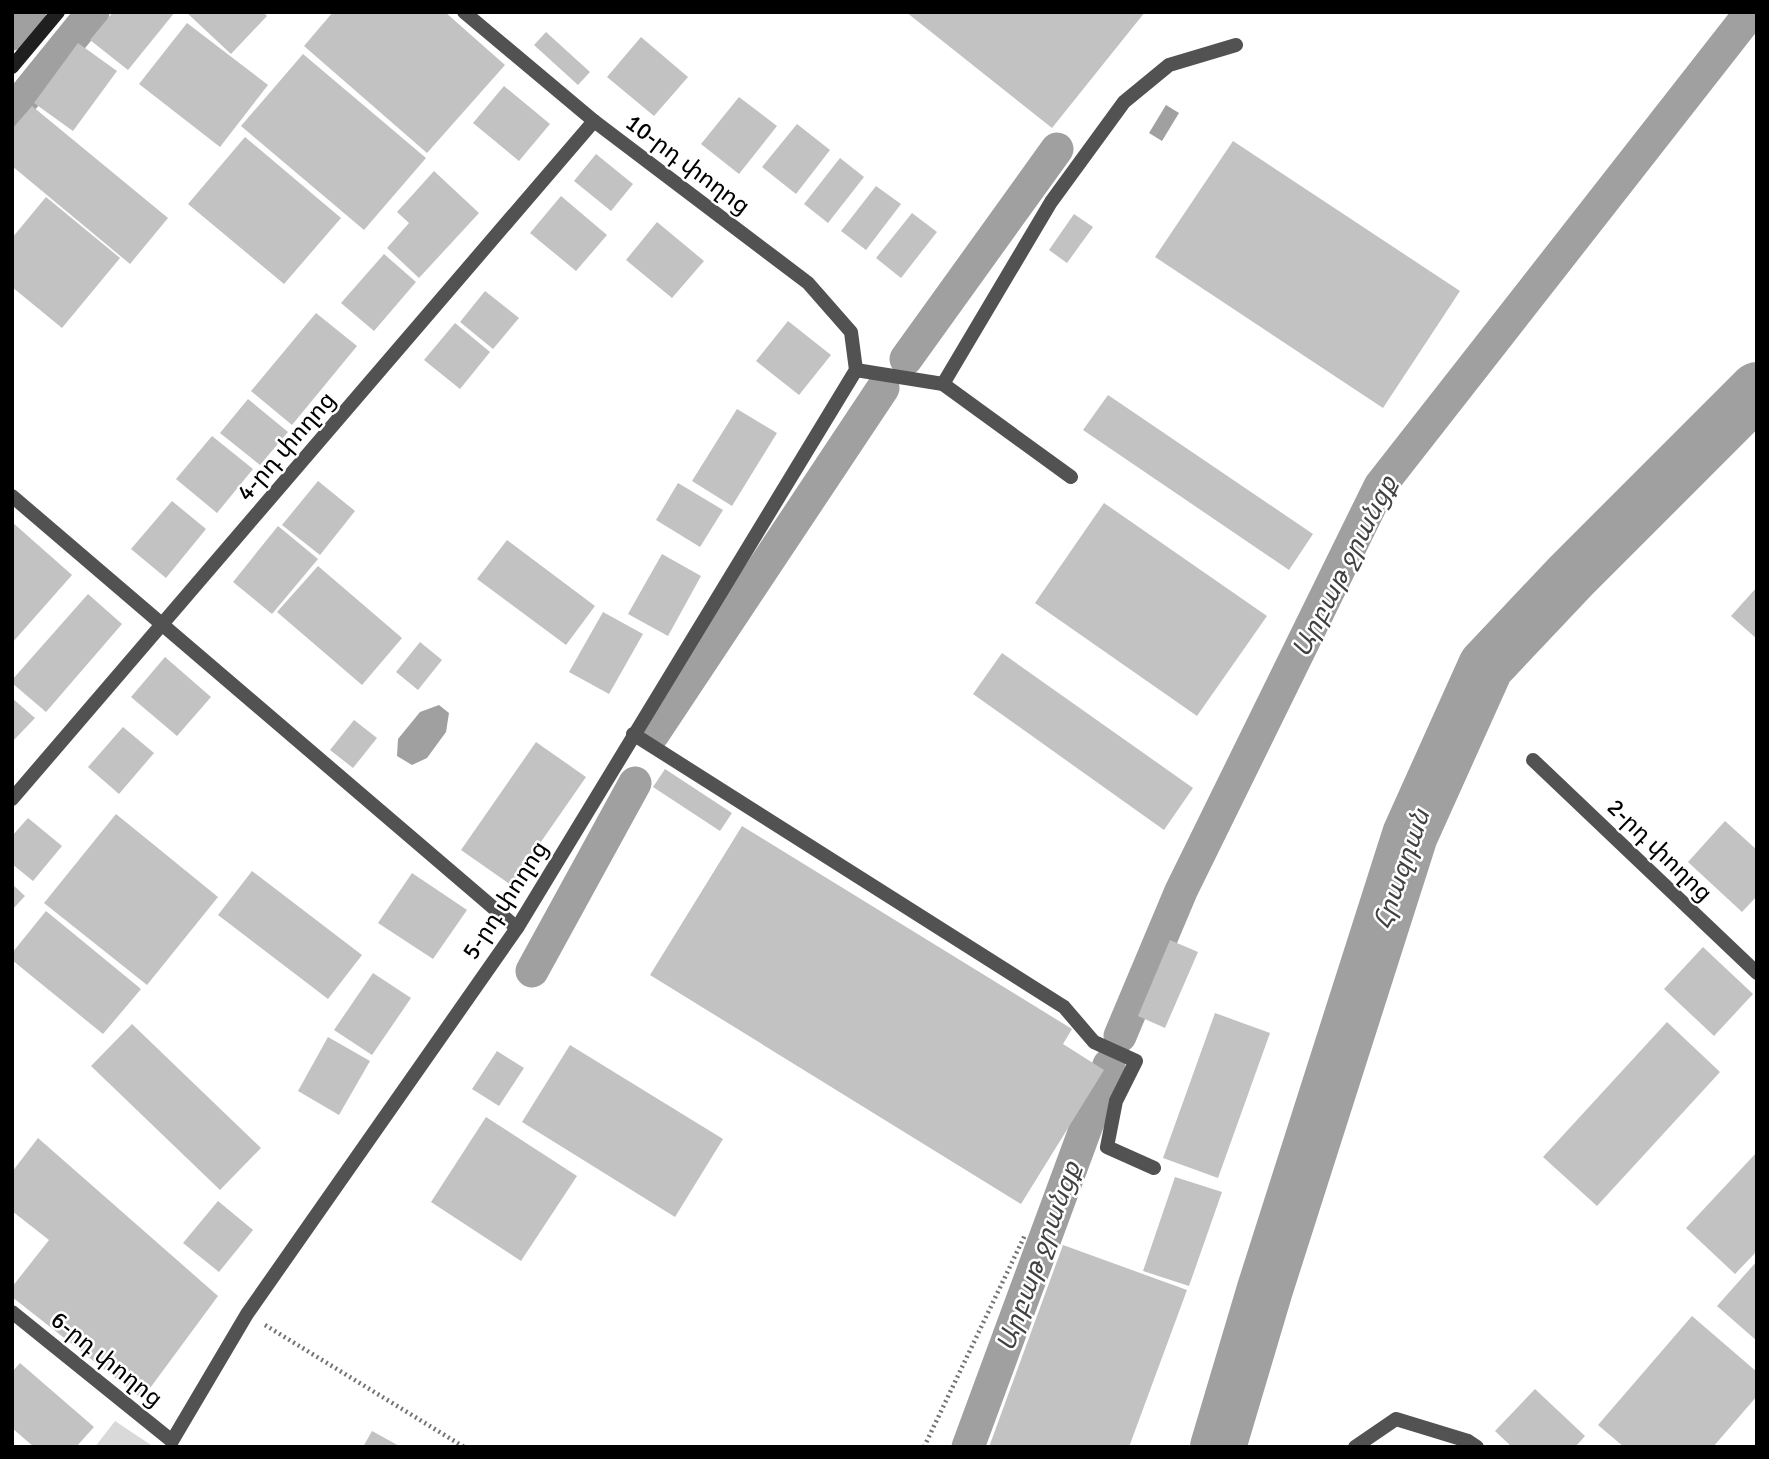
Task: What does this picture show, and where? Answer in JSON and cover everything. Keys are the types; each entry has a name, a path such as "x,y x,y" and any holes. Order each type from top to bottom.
{"main road":[{"path":"12,67 58,12"}],"street":[{"name":"10-րդ փողոց","path":"464,12 594,121 808,284 851,332 856,370"},
{"path":"943,384 1051,202 1124,102 1169,65 1236,46"},
{"name":"4-րդ փողոց","path":"12,799 594,121"},
{"path":"856,370 943,384 1071,477"},
{"name":"5-րդ փողոց","path":"171,1444 247,1314 517,928 856,370"},
{"path":"12,496 517,928"},
{"path":"633,734 1064,1007 1094,1042 1136,1061 1116,1101 1107,1147 1154,1168"},
{"name":"2-րդ փողոց","path":"1533,760 1757,973"},
{"name":"6-րդ փողոց","path":"12,1312 171,1444"},
{"path":"1355,1447 1396,1419 1468,1441 1477,1447"}],"path":[{"path":"924,1447 1026,1235"},
{"path":"247,1314 464,1447"}],"shaded area":[{"path":"1166,105 1179,113 1162,141 1149,133"},
{"path":"439,705 449,713 446,732 427,758 412,765 397,756 398,739 420,712"},
{"path":"115,1421 154,1447 95,1447"}],"building":[{"path":"113,12 175,12 128,70 90,40"},
{"path":"186,12 263,12 267,16 231,54"},
{"path":"333,12 445,12 505,65 427,153 304,46"},
{"path":"906,12 1145,12 1052,128"},
{"path":"187,23 268,85 220,147 139,84"},
{"path":"546,32 590,72 578,85 534,45"},
{"path":"641,37 688,77 654,116 607,77"},
{"path":"78,43 117,71 73,131 34,103"},
{"path":"303,54 426,158 364,230 241,126"},
{"path":"504,86 550,124 519,161 473,123"},
{"path":"739,97 777,126 739,174 701,144"},
{"path":"32,106 168,218 130,264 12,166 12,129"},
{"path":"797,124 830,150 796,194 762,167"},
{"path":"245,137 341,218 284,284 188,204"},
{"path":"1233,141 1460,291 1383,408 1155,257"},
{"path":"596,154 633,184 611,211 574,181"},
{"path":"840,158 864,177 828,223 804,204"},
{"path":"434,171 479,213 419,278 387,248 409,223 397,212"},
{"path":"876,186 901,204 866,250 841,231"},
{"path":"561,196 607,235 576,271 530,233"},
{"path":"46,197 120,258 62,328 12,287 12,238"},
{"path":"912,213 937,232 901,278 876,258"},
{"path":"1074,214 1093,227 1067,263 1049,250"},
{"path":"657,222 704,261 672,298 626,260"},
{"path":"384,254 416,282 374,331 341,303"},
{"path":"485,291 519,318 493,349 460,322"},
{"path":"316,313 357,346 292,425 251,391"},
{"path":"788,321 831,355 799,395 756,361"},
{"path":"455,323 490,352 460,389 424,360"},
{"path":"1108,395 1313,534 1289,570 1083,430"},
{"path":"248,399 288,432 260,465 220,433"},
{"path":"737,409 777,433 732,506 692,481"},
{"path":"212,436 253,469 217,513 176,479"},
{"path":"318,481 355,511 320,555 282,525"},
{"path":"678,483 723,510 700,547 656,520"},
{"path":"172,501 206,529 166,578 131,549"},
{"path":"1104,503 1267,616 1197,716 1035,603"},
{"path":"12,522 72,575 12,643"},
{"path":"278,526 318,559 272,614 233,582"},
{"path":"507,540 595,606 566,645 477,579"},
{"path":"662,554 701,576 668,636 628,614"},
{"path":"318,566 402,638 362,685 277,612"},
{"path":"1757,587 1757,639 1731,616"},
{"path":"88,594 122,624 46,712 12,683 12,680"},
{"path":"603,612 643,634 609,694 569,672"},
{"path":"420,642 442,660 418,690 396,672"},
{"path":"1002,653 1193,788 1164,830 973,694"},
{"path":"165,657 211,697 177,736 131,697"},
{"path":"12,698 35,718 12,742"},
{"path":"354,720 377,738 353,768 330,750"},
{"path":"123,727 154,753 119,794 88,767"},
{"path":"536,742 586,777 511,885 461,850"},
{"path":"665,769 732,813 720,831 653,787"},
{"path":"116,814 218,897 147,985 44,903"},
{"path":"28,818 62,846 33,881 12,864 12,836"},
{"path":"1725,821 1757,850 1757,896 1742,912 1688,862"},
{"path":"742,826 1072,1029 1063,1044 1104,1070 1021,1204 650,975"},
{"path":"252,871 362,955 328,999 218,915"},
{"path":"412,873 467,910 433,959 378,923"},
{"path":"12,884 25,896 12,910"},
{"path":"46,911 141,989 103,1034 12,960 12,953"},
{"path":"1170,940 1198,952 1165,1028 1138,1016"},
{"path":"1703,947 1753,994 1714,1036 1664,989"},
{"path":"373,973 411,998 372,1055 334,1030"},
{"path":"1215,1013 1270,1033 1218,1178 1163,1158"},
{"path":"1667,1022 1720,1072 1597,1206 1543,1157"},
{"path":"132,1024 261,1148 220,1190 91,1066"},
{"path":"328,1037 370,1061 339,1115 298,1091"},
{"path":"570,1045 723,1139 675,1217 522,1122"},
{"path":"497,1051 524,1068 499,1106 472,1089"},
{"path":"486,1117 577,1176 521,1261 431,1202"},
{"path":"38,1138 218,1296 142,1399 12,1297 12,1287 49,1240 12,1211 12,1172"},
{"path":"1757,1152 1757,1251 1735,1274 1686,1228"},
{"path":"1175,1177 1222,1192 1189,1286 1143,1271"},
{"path":"218,1201 253,1230 219,1272 183,1243"},
{"path":"1063,1245 1187,1290 1129,1447 989,1447"},
{"path":"1757,1261 1757,1341 1717,1306"},
{"path":"1692,1316 1757,1372 1757,1396 1713,1447 1624,1447 1598,1425"},
{"path":"20,1363 94,1427 76,1447 34,1447 12,1428 12,1372"},
{"path":"1535,1389 1585,1436 1575,1447 1512,1447 1495,1431"},
{"path":"372,1431 401,1447 363,1447"}],"waterway":[{"path":"12,34 30,12"},
{"path":"12,112 93,12"},
{"name":"Արբաթ ջրանցք","path":"1120,1036 1181,891 1380,486 1751,12"},
{"path":"906,359 1057,149"},
{"path":"653,734 883,388"},
{"name":"Հրազդան","path":"1218,1447 1265,1289 1410,835 1486,666 1571,576 1757,390"},
{"path":"532,971 635,783"},
{"name":"Արբաթ ջրանցք","path":"968,1447 1109,1065"}]}
